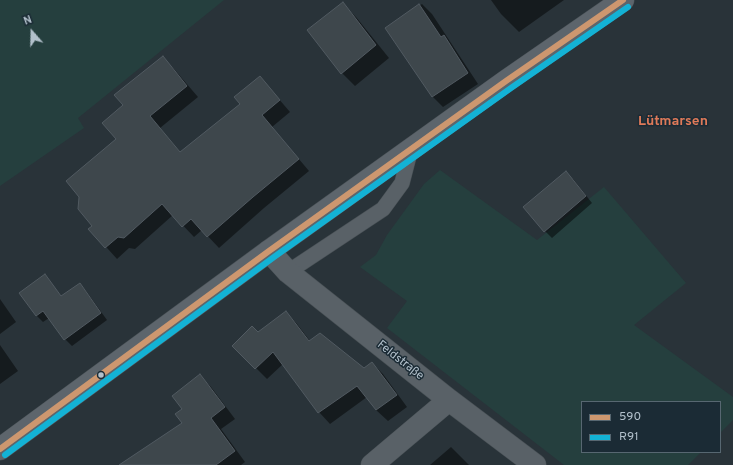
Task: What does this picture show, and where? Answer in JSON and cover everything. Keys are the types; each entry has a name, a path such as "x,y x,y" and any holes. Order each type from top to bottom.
{"main road":[{"path":"0,449 506,81 623,0"}],"street":[{"name":"Feldstraße","path":"269,252 288,272 449,400 535,465"},
{"path":"372,465 449,400"}],"lane":[{"path":"288,272 383,209 402,183 410,152"}],"green space":[{"path":"0,0 224,0 78,118 84,128 0,186"},
{"path":"440,170 537,240 604,187 686,283 634,325 733,397 733,420 721,432 721,401 581,401 581,453 700,453 688,465 564,465 387,328 407,301 360,267 376,255 387,235 424,184"}],"building":[{"path":"343,2 376,45 341,74 307,30"},
{"path":"419,4 441,37 444,35 468,73 432,97 385,28"},
{"path":"163,56 187,86 150,116 180,152 240,104 234,97 260,76 280,100 262,115 299,159 207,237 191,219 182,227 162,204 124,238 118,237 105,248 88,229 92,226 78,209 79,197 66,181 116,139 102,123 123,105 114,95"},
{"path":"566,171 586,196 544,232 523,207"},
{"path":"45,274 61,296 80,283 101,313 64,340 43,311 36,316 19,293"},
{"path":"286,311 309,341 320,333 364,368 372,362 397,395 376,410 357,386 318,413 273,352 255,369 232,346 252,326 258,332"},
{"path":"200,374 225,407 211,418 235,451 216,465 119,465 182,423 175,414 182,409 172,396"}],"transit line":[{"name":"590","path":"0,449 269,251 506,81 623,0"},
{"name":"R91","path":"5,455 274,257 511,88 628,7"}],"district":[{"name":"Lütmarsen","path":"673,122"}]}
